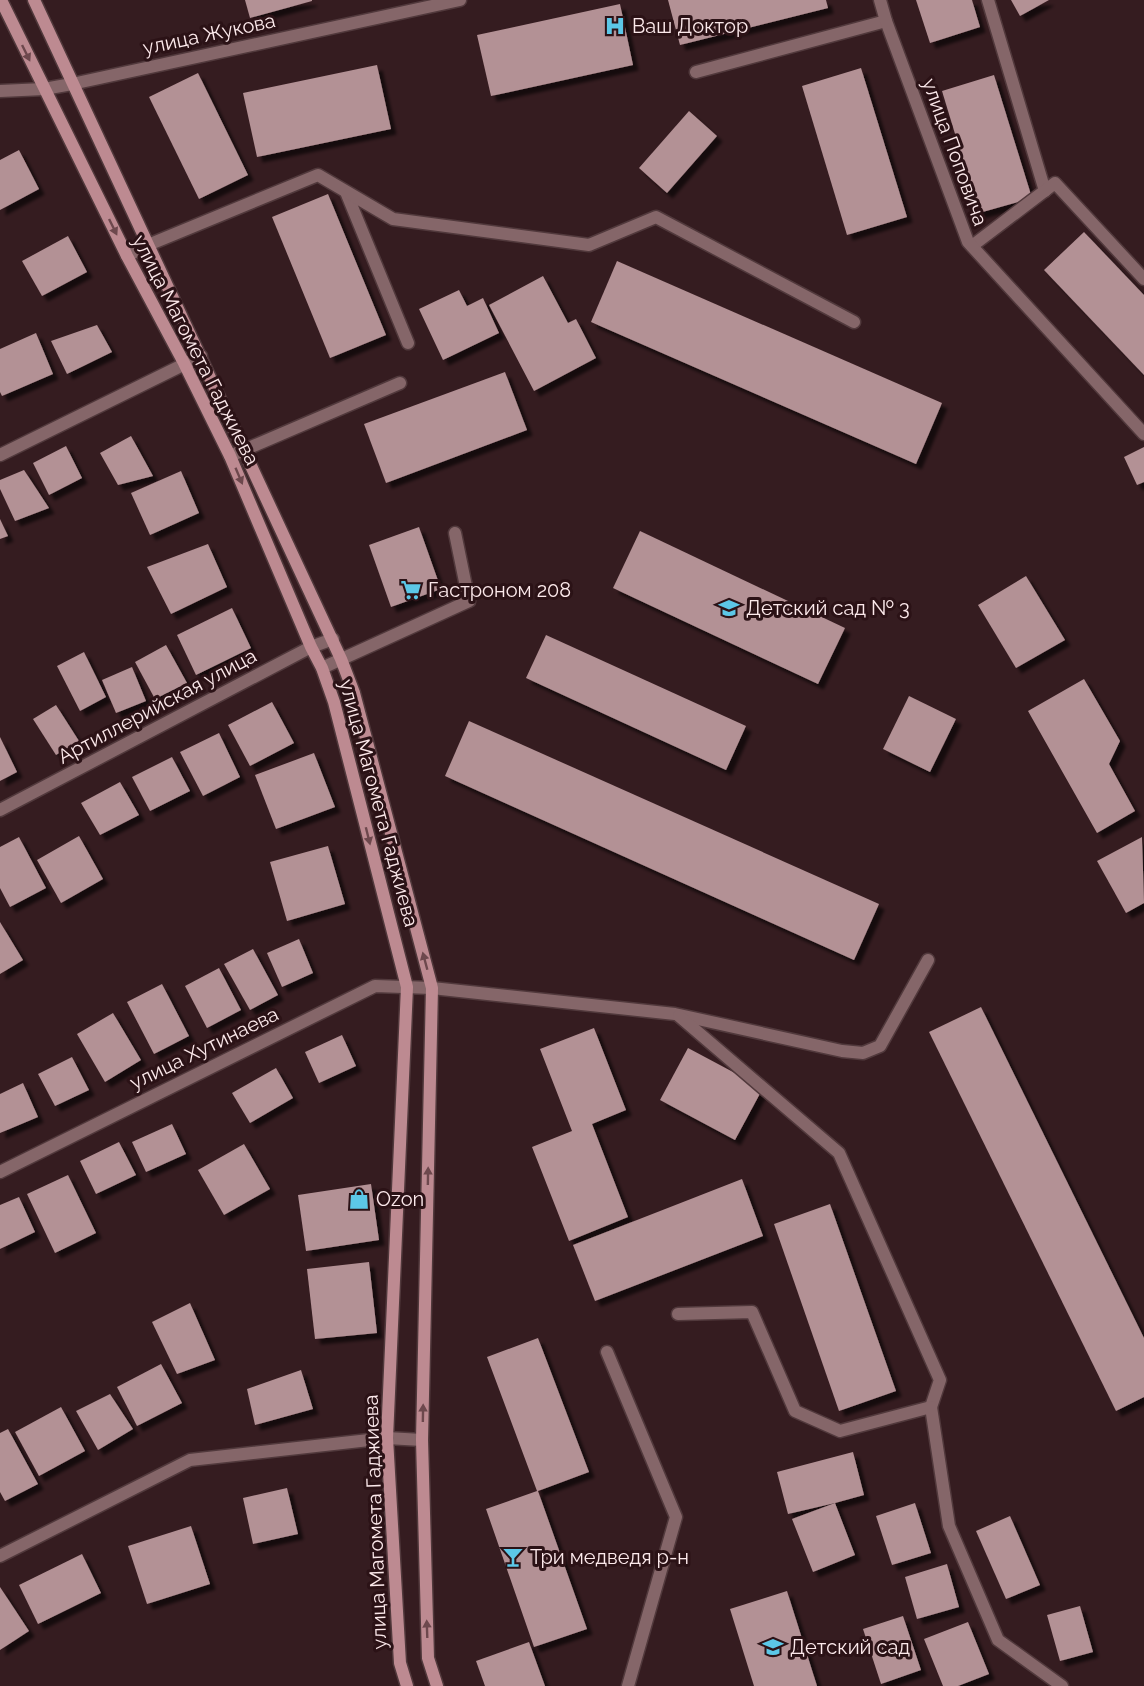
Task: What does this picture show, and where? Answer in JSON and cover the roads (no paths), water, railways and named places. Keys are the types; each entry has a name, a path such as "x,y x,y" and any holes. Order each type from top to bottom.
{"main road":[{"name":"улица Магомета Гаджиева","path":"1,0 127,256 230,456 322,668 334,702 407,987 387,1438 400,1663 407,1686"},
{"name":"улица Магомета Гаджиева","path":"34,0 333,639 354,693 432,988 422,1440 428,1658 437,1686"}],"street":[{"name":"улица Жукова","path":"0,91 44,89 72,84 460,0"},
{"name":"улица Поповича","path":"880,0 968,242 1144,434"},
{"path":"988,0 1045,190"},
{"path":"696,72 886,21"},
{"path":"127,256 148,245 318,175 393,219 589,245 656,217 854,322"},
{"path":"972,246 1055,183 1144,279"},
{"path":"346,192 408,343"},
{"path":"0,455 201,356"},
{"path":"230,456 400,383"},
{"path":"322,668 469,601 455,532"},
{"name":"Артиллерийская улица","path":"0,810 311,647 333,639"},
{"name":"улица Хутинаева","path":"0,1172 375,986 432,988 675,1014 842,1051 863,1053 880,1046 928,960"},
{"path":"675,1014 839,1153 940,1380 931,1407 950,1526 998,1640 1062,1686"},
{"path":"678,1314 752,1312 795,1411 840,1431 931,1407"},
{"path":"607,1352 676,1517 628,1686"},
{"path":"0,1556 190,1460 387,1438 422,1440"}],"place":[{"name":"Ваш Доктор","path":"615,26"},
{"name":"Гастроном 208","path":"411,590"},
{"name":"Детский сад № 3","path":"729,608"},
{"name":"Ozon","path":"359,1199"},
{"name":"Три медведя р-н","path":"513,1557"},
{"name":"Детский сад","path":"773,1647"}]}
